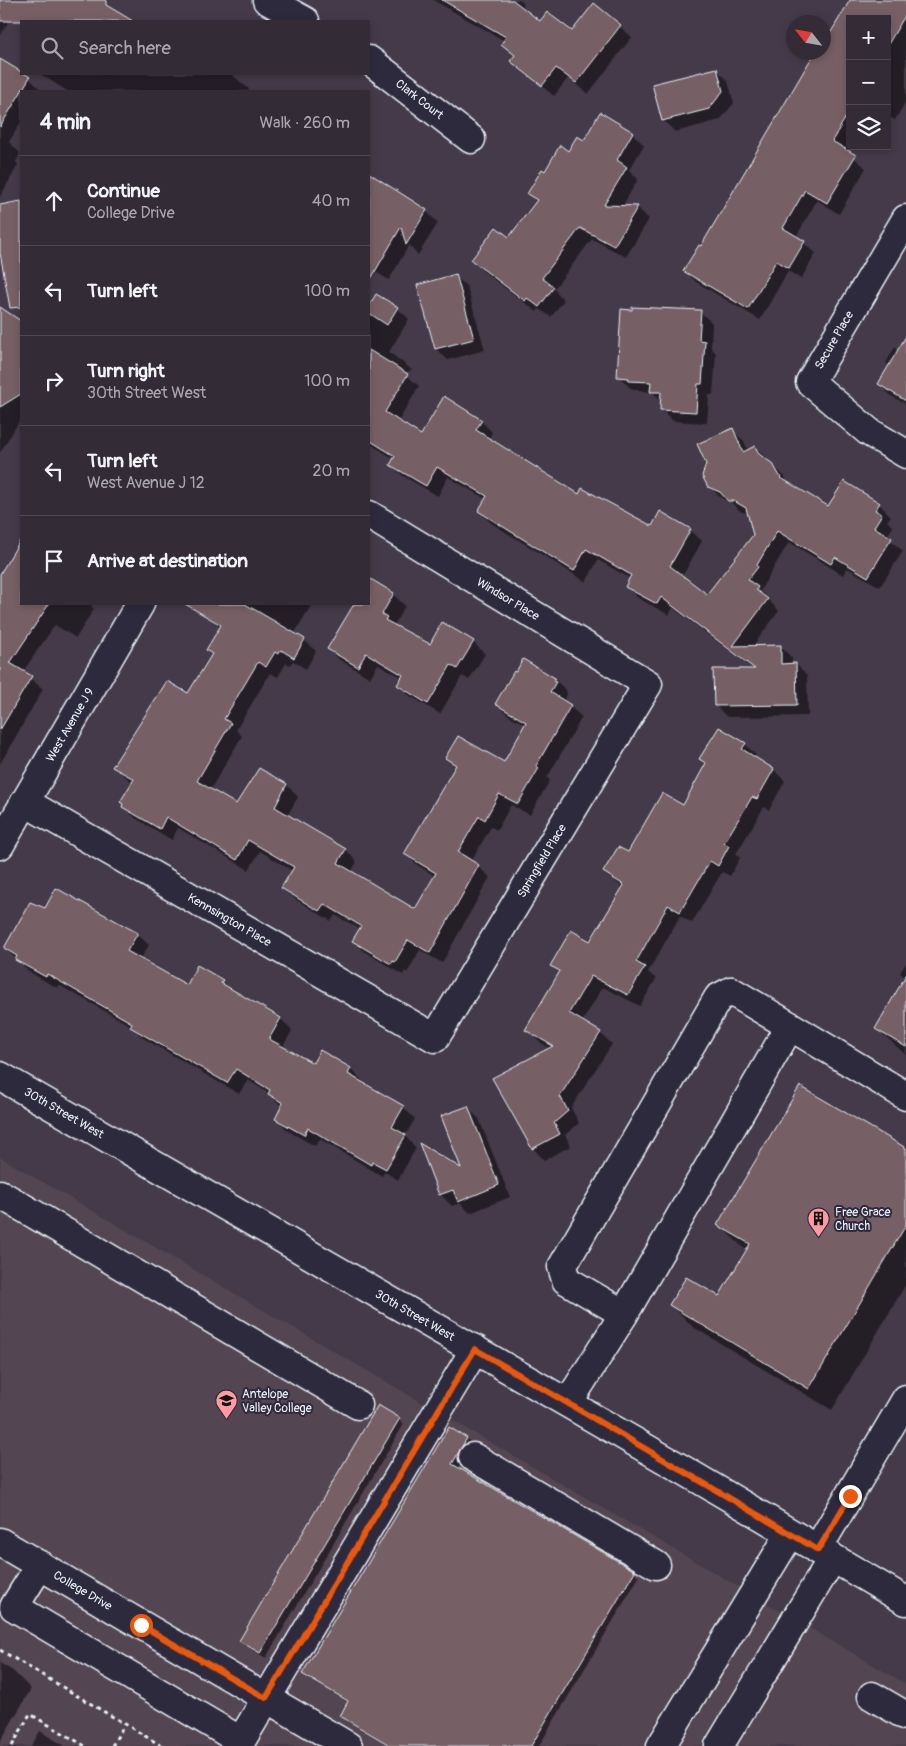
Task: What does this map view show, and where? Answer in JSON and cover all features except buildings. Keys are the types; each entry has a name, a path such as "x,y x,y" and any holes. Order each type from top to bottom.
{"street":[{"path":"268,0 303,20"},
{"name":"Clark Court","path":"370,61 471,139"},
{"name":"Secure Place","path":"906,219 810,382 869,432 906,454"},
{"name":"Windsor Place","path":"370,516 648,684"},
{"name":"West Avenue J 9","path":"0,845 139,605"},
{"name":"Springfield Place","path":"435,1038 648,684"},
{"name":"Kennsington Place","path":"25,802 435,1038"},
{"path":"624,1314 566,1280 562,1267 718,998 731,991 906,1096"},
{"path":"568,1403 624,1314 790,1026"},
{"name":"30th Street West","path":"0,1076 475,1349 906,1601"},
{"path":"0,1194 358,1405"},
{"path":"40,1565 7,1603 240,1743 475,1349"},
{"path":"719,1746 825,1554 906,1399"},
{"path":"473,1457 656,1565"},
{"path":"662,1746 790,1534"},
{"name":"College Drive","path":"0,1542 348,1746"},
{"path":"872,1696 906,1716"}],"path":[{"path":"0,1650 162,1746"},
{"path":"12,1746 30,1714 86,1746"},
{"path":"112,1746 124,1725"}],"shaded area":[{"name":"Antelope Valley College","path":"0,1157 906,1684 906,1746 0,1746"}],"place":[{"name":"Free Grace Church","path":"819,1238"},
{"name":"Antelope Valley College","path":"226,1420"}],"route":[{"path":"141,1625 266,1698 475,1349 818,1550 850,1496"}]}
